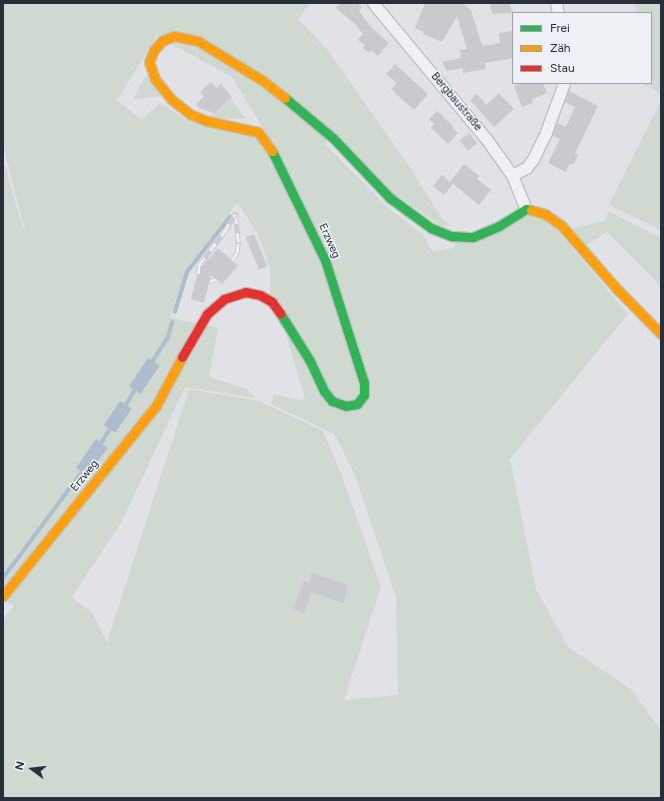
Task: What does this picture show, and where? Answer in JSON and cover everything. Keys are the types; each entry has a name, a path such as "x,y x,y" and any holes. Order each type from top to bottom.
{"street":[{"name":"Bergbaustraße","path":"373,3 487,140 512,174 526,209"},
{"name":"Erzweg","path":"3,596 156,406 194,334 207,314 224,299 245,292 260,295 272,302 290,326 310,361 324,391 332,401 346,406 357,404 364,395 364,383 325,260 269,145 258,132 208,121 190,114 172,100 155,79 149,62 154,50 162,41 174,36 198,41 262,80 333,138 390,198 431,228 451,236 473,237 499,226 526,209"},
{"path":"512,174 526,168 533,159 549,125 564,84"},
{"path":"526,209 545,214 561,225 616,288 661,334"}],"shaded area":[{"path":"3,3 310,3 298,19 327,49 413,172 442,219 451,225 443,227 389,190 332,131 325,144 386,206 423,235 432,251 454,248 455,242 524,217 534,216 551,223 628,314 510,459 536,589 568,647 632,690 661,731 661,798 3,798 3,620 14,606 3,599 3,159 22,226 25,230 3,146","holes":["157,36 232,77 266,133 191,122 160,103 142,120 117,100","237,202 258,234 270,268 270,296 286,334 305,399 300,400 274,394 271,404 334,434 355,475 396,597 398,695 344,700 381,587 343,479 323,431 259,401 189,389 107,642 93,614 72,597 122,521 185,387 254,398 255,396 249,393 249,390 209,377 218,328 170,318 192,268"]},
{"path":"634,3 661,3 661,94 644,84 652,84 652,12 637,12"},
{"path":"146,75 161,96 133,100"},
{"path":"231,98 245,119 224,119 210,116"},
{"path":"661,101 661,230 609,205"},
{"path":"608,211 661,238 661,286 607,232 586,245 571,229 606,220"}],"water":[{"path":"148,358 160,366 141,394 129,386"},
{"path":"120,401 132,409 115,433 104,425"},
{"path":"96,439 108,448 87,475 76,468"}],"building":[{"path":"340,3 357,3 362,7 359,11 370,26 389,43 378,56 371,50 369,53 363,48 365,45 358,40 363,34 356,25 336,8"},
{"path":"425,3 465,3 464,5 471,10 482,46 500,43 499,33 512,31 512,58 485,63 486,69 463,73 463,68 447,71 442,62 461,58 460,50 467,49 457,16 442,42 423,34 424,32 415,28"},
{"path":"490,3 510,3 512,13 492,14"},
{"path":"395,64 428,94 414,110 391,89 397,83 386,74"},
{"path":"211,82 217,88 221,84 232,97 214,113 199,108 196,104 204,97 200,92"},
{"path":"519,84 543,84 547,93 532,99 533,103 522,107 514,86"},
{"path":"569,91 598,106 575,153 578,155 573,165 570,163 566,172 548,163 560,139 552,135 557,123 566,127 575,107 565,102"},
{"path":"499,93 514,109 494,127 470,100 477,94 486,105"},
{"path":"437,111 453,126 452,127 458,133 448,144 431,128 434,124 429,119"},
{"path":"469,133 477,143 468,151 460,141"},
{"path":"464,164 479,176 477,179 491,190 479,205 453,184 444,195 433,186 442,175 450,182"},
{"path":"254,234 267,266 259,270 246,237"},
{"path":"218,248 238,266 222,284 211,275 204,303 191,299 198,271"},
{"path":"312,573 349,585 343,603 311,592 304,613 293,609 304,581 309,582"}],"waterway":[{"path":"175,312 187,272 230,217"},
{"path":"150,365 168,337 172,323"},
{"path":"124,408 136,388"},
{"path":"99,446 112,426"},
{"path":"3,578 85,468"}],"railway":[{"path":"232,260 237,253 238,242 235,212"},
{"path":"198,274 199,265 224,232 235,214"},
{"path":"210,281 216,279"}],"traffic: fast":[{"path":"285,98 333,138 390,198 431,228 451,236 473,237 499,226 526,209 531,210"},
{"path":"272,151 325,260 364,383 364,395 357,404 346,406 332,401 324,391 310,361 280,313"}],"traffic: slow":[{"path":"272,151 258,132 207,121 190,114 172,100 155,79 149,62 154,50 162,41 174,36 198,41 262,80 285,98"},
{"path":"531,210 545,214 561,225 617,289 661,334"},
{"path":"3,596 156,406 182,357"}],"traffic: jam":[{"path":"182,357 207,314 224,299 245,292 260,295 272,302 280,313"}]}
